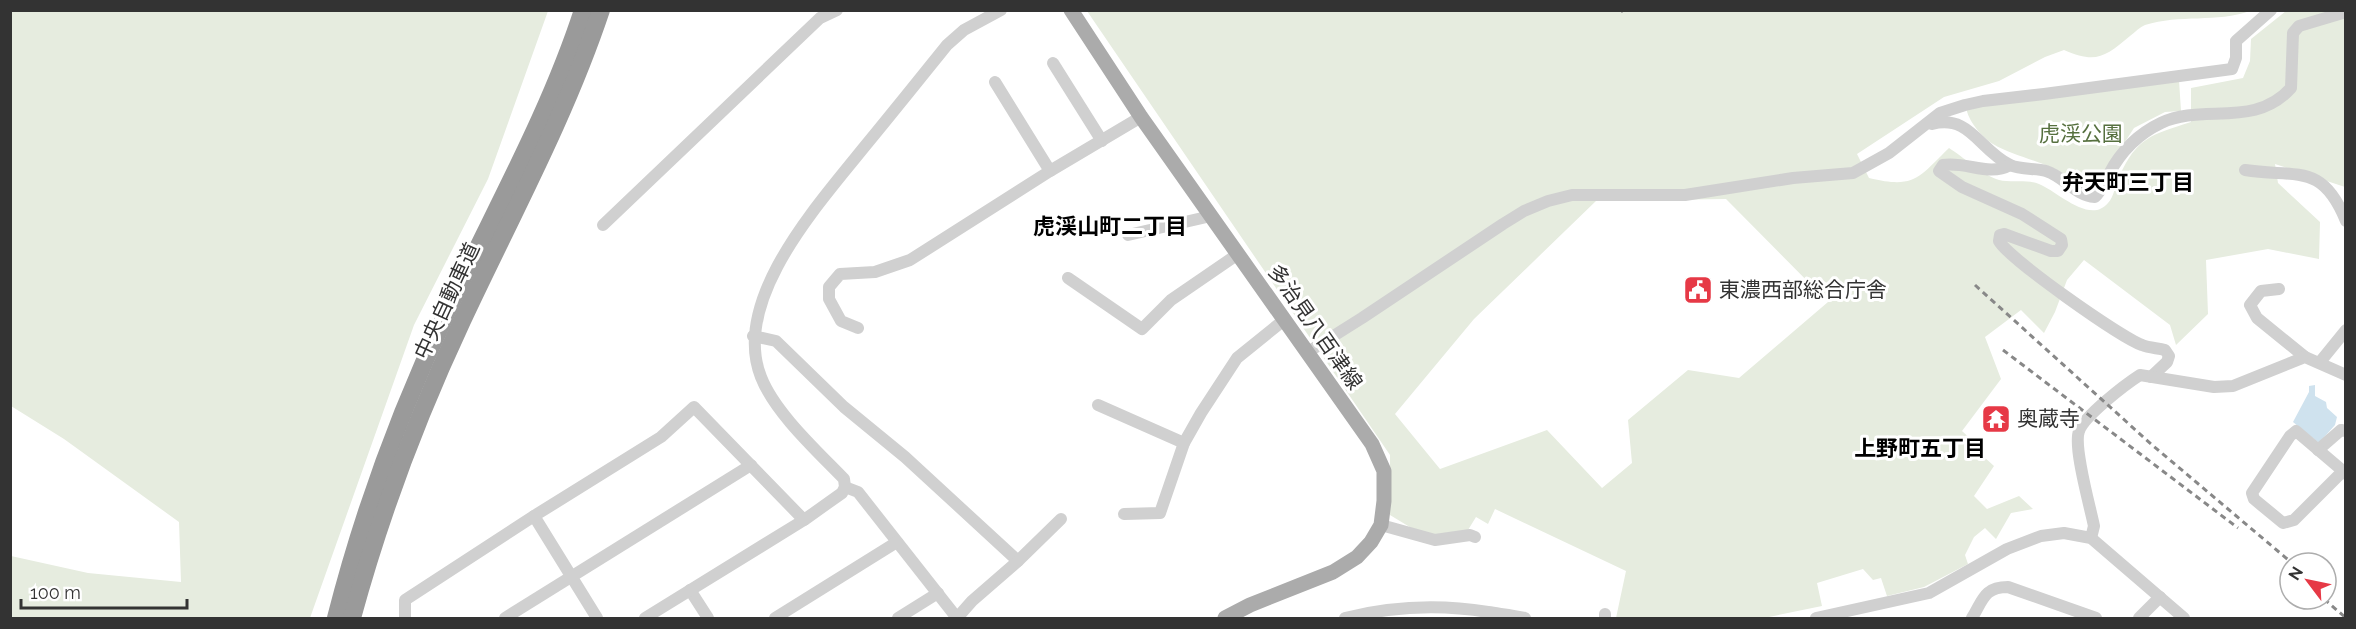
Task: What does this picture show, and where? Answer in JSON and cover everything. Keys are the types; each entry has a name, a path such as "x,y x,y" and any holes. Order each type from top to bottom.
{"highway":[{"path":"511,180 540,108 572,10"},
{"name":"中央自動車道","path":"336,618 361,525 393,435 447,312 552,89 583,10"},
{"name":"中央自動車道","path":"352,618 374,540 409,442 462,320 561,114 601,10"}],"main road":[{"name":"多治見八百津線","path":"1071,10 1141,117 1372,444 1384,471 1381,525 1371,542 1357,557 1333,572 1250,605 1225,618"}],"street":[{"path":"603,225 820,18 837,10"},
{"path":"645,618 804,520 842,493 845,487 844,479 799,431 768,393 755,356 753,336 760,308 772,279 799,229 946,45 964,30 1001,10"},
{"path":"1308,352 1524,211 1548,201 1572,195 1685,195 1793,178 1853,173 1889,153 1940,113 1983,100 2232,69 2236,58 2236,41 2271,10"},
{"path":"1922,127 1946,120 1962,124 1984,146 2010,165 2047,171 2079,194 2095,197 2114,165 2134,139 2162,122 2186,115 2241,113 2284,96 2291,88 2293,33 2299,26 2346,12"},
{"path":"1053,63 1102,141"},
{"path":"995,82 1050,171"},
{"path":"1962,124 1960,112 1965,105"},
{"path":"858,328 841,321 829,299 829,287 840,274 875,272 910,260 1050,171 1141,117"},
{"path":"2010,165 2000,171 1951,163 1943,165 1940,171 1962,187 2022,214 2061,240 2062,245 2058,251 2051,251 2004,234 2000,235 1999,241 2040,275 2112,328 2142,345 2165,350 2169,356 2167,362 2151,376"},
{"path":"2245,170 2267,173 2294,172 2309,176 2328,189 2346,221"},
{"path":"1128,235 1211,216"},
{"path":"1068,278 1142,329 1171,300 1238,254"},
{"path":"2279,289 2261,291 2250,305 2258,318 2305,357 2346,375"},
{"path":"1125,514 1160,513 1184,443 1237,358 1284,320"},
{"path":"2320,362 2346,330"},
{"path":"753,336 776,341 844,407 905,457 1018,561"},
{"path":"2091,538 2094,526 2077,443 2079,429 2121,387 2140,375 2214,387 2233,386 2305,357"},
{"path":"1098,405 1184,443"},
{"path":"405,618 405,600 661,437 694,407 804,520"},
{"path":"2318,450 2341,430 2346,431"},
{"path":"2296,431 2344,472 2294,520 2283,523 2254,499 2252,493 2290,436 2296,431"},
{"path":"505,618 751,465"},
{"path":"845,487 858,492 957,618 972,601 1061,519"},
{"path":"534,516 597,618"},
{"path":"1381,525 1435,540 1470,535 1476,537"},
{"path":"1816,618 1929,593 2007,549 2041,536 2064,533 2091,538 2184,618"},
{"path":"775,618 897,542"},
{"path":"1972,618 1988,592 1996,587 2008,587 2096,618"},
{"path":"690,590 708,618"},
{"path":"898,618 938,593"},
{"path":"2139,618 2160,597"},
{"path":"1345,618 1414,606 1461,608 1525,618"}],"green space":[{"path":"10,11 548,11 488,179 414,325 310,618 11,618 11,556 88,573 181,582 179,522 64,439 11,406"},
{"path":"1087,11 2250,11 2225,17 2172,20 2145,25 2114,49 2100,56 2084,57 2064,50 2045,57 1999,81 1944,97 1857,154 1869,178 1897,182 1922,174 1949,148 1993,178 2039,184 2083,209 2092,210 2101,209 2108,203 2126,164 2139,145 2165,130 2191,122 2191,88 2243,78 2250,61 2251,39 2286,11 2345,11 2345,187 2275,164 2278,183 2320,222 2319,259 2268,249 2206,260 2208,314 2176,345 2170,325 2084,260 2067,280 2044,333 2021,310 1985,337 2001,379 1962,431 1985,452 1983,456 1994,466 1974,496 1987,509 2019,496 2033,509 2011,513 1996,539 1985,528 1974,537 1965,555 1968,564 1924,587 1887,596 1881,578 1873,580 1863,569 1817,583 1822,606 1764,618 1616,618 1626,571 1495,509 1488,524 1476,517 1468,530 1434,536 1413,529 1390,515 1390,455","holes":["1726,199 1828,302 1739,378 1688,370 1628,420 1632,463 1602,488 1547,430 1440,469 1395,414 1474,319 1596,201"]},
{"name":"虎渓公園","path":"2179,80 2181,111 2165,112 2134,128 2095,188 2089,189 2080,186 2059,171 1993,144 1976,128 1969,118 1966,107"}],"water":[{"path":"2315,385 2315,396 2326,402 2327,408 2337,417 2335,425 2319,443 2293,422 2309,392 2309,386"}],"railway":[{"path":"1975,285 2151,444 2278,551"},
{"path":"2003,350 2238,528"},
{"path":"2338,611 2346,618"}],"place":[{"name":"東濃西部総合庁舎","path":"1698,290"},
{"name":"奥蔵寺","path":"1996,419"}],"district":[{"name":"弁天町三丁目","path":"2128,182"},
{"name":"虎渓山町二丁目","path":"1110,226"},
{"name":"上野町五丁目","path":"1920,448"}]}
